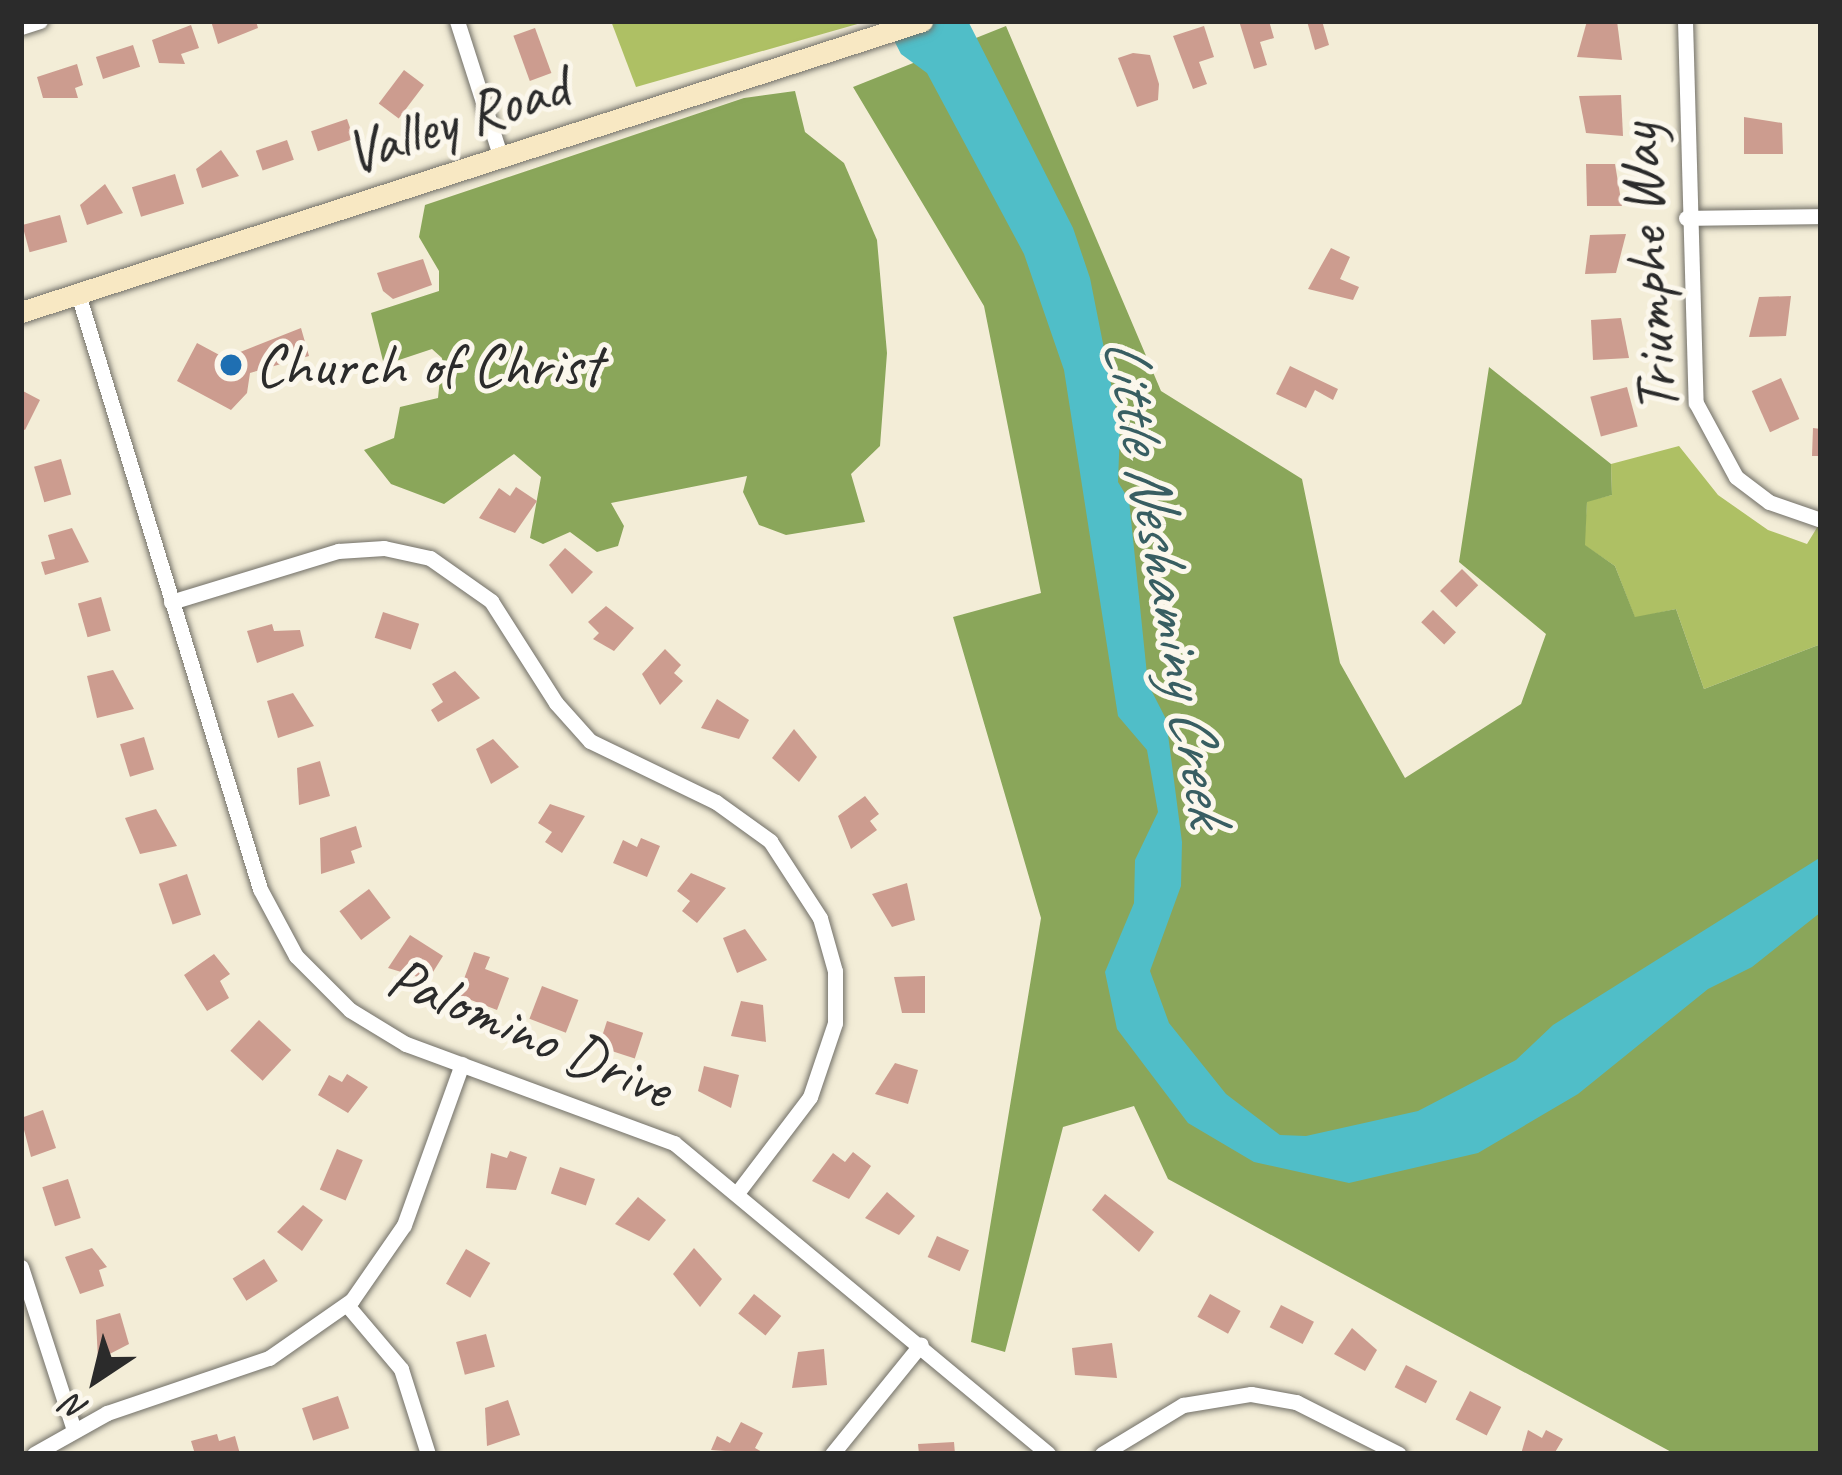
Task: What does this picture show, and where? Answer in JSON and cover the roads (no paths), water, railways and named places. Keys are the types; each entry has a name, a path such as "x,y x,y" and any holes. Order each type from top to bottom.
{"street":[{"path":"21,27 40,21"},
{"path":"457,21 500,155"},
{"name":"Valley Road","path":"21,312 922,21"},
{"name":"Triumphe Way","path":"1685,21 1687,218 1702,424 1750,490 1821,520"},
{"path":"1687,218 1821,216"},
{"name":"Palomino Drive","path":"78,294 260,889 296,956 365,1022 463,1064 640,1125 738,1192 1048,1454"},
{"path":"171,602 338,551 384,548 430,558 491,601 556,703 590,742 716,802 770,842 820,918 835,971 835,1023 810,1097 738,1192"},
{"path":"34,1454 74,1430 269,1358 346,1305 404,1225 463,1064"},
{"path":"21,1267 74,1430"},
{"path":"346,1305 401,1369 428,1454"},
{"path":"832,1454 921,1344"},
{"path":"1102,1454 1183,1405 1250,1394 1318,1411 1399,1454"}],"water":[{"path":"884,21 968,21 1073,228 1090,278 1120,429 1118,482 1129,500 1148,684 1166,719 1182,842 1181,886 1150,971 1169,1023 1226,1094 1280,1135 1306,1136 1418,1111 1516,1060 1553,1025 1821,857 1821,912 1752,967 1708,989 1578,1094 1478,1153 1349,1183 1254,1162 1188,1123 1117,1029 1105,972 1134,903 1135,860 1158,812 1147,750 1118,716 1064,370 1024,254 927,73 901,54"}],"place":[{"name":"Church of Christ","path":"231,365"}],"water label":[{"name":"Little Neshaminy Creek","path":"1167,580"}]}
